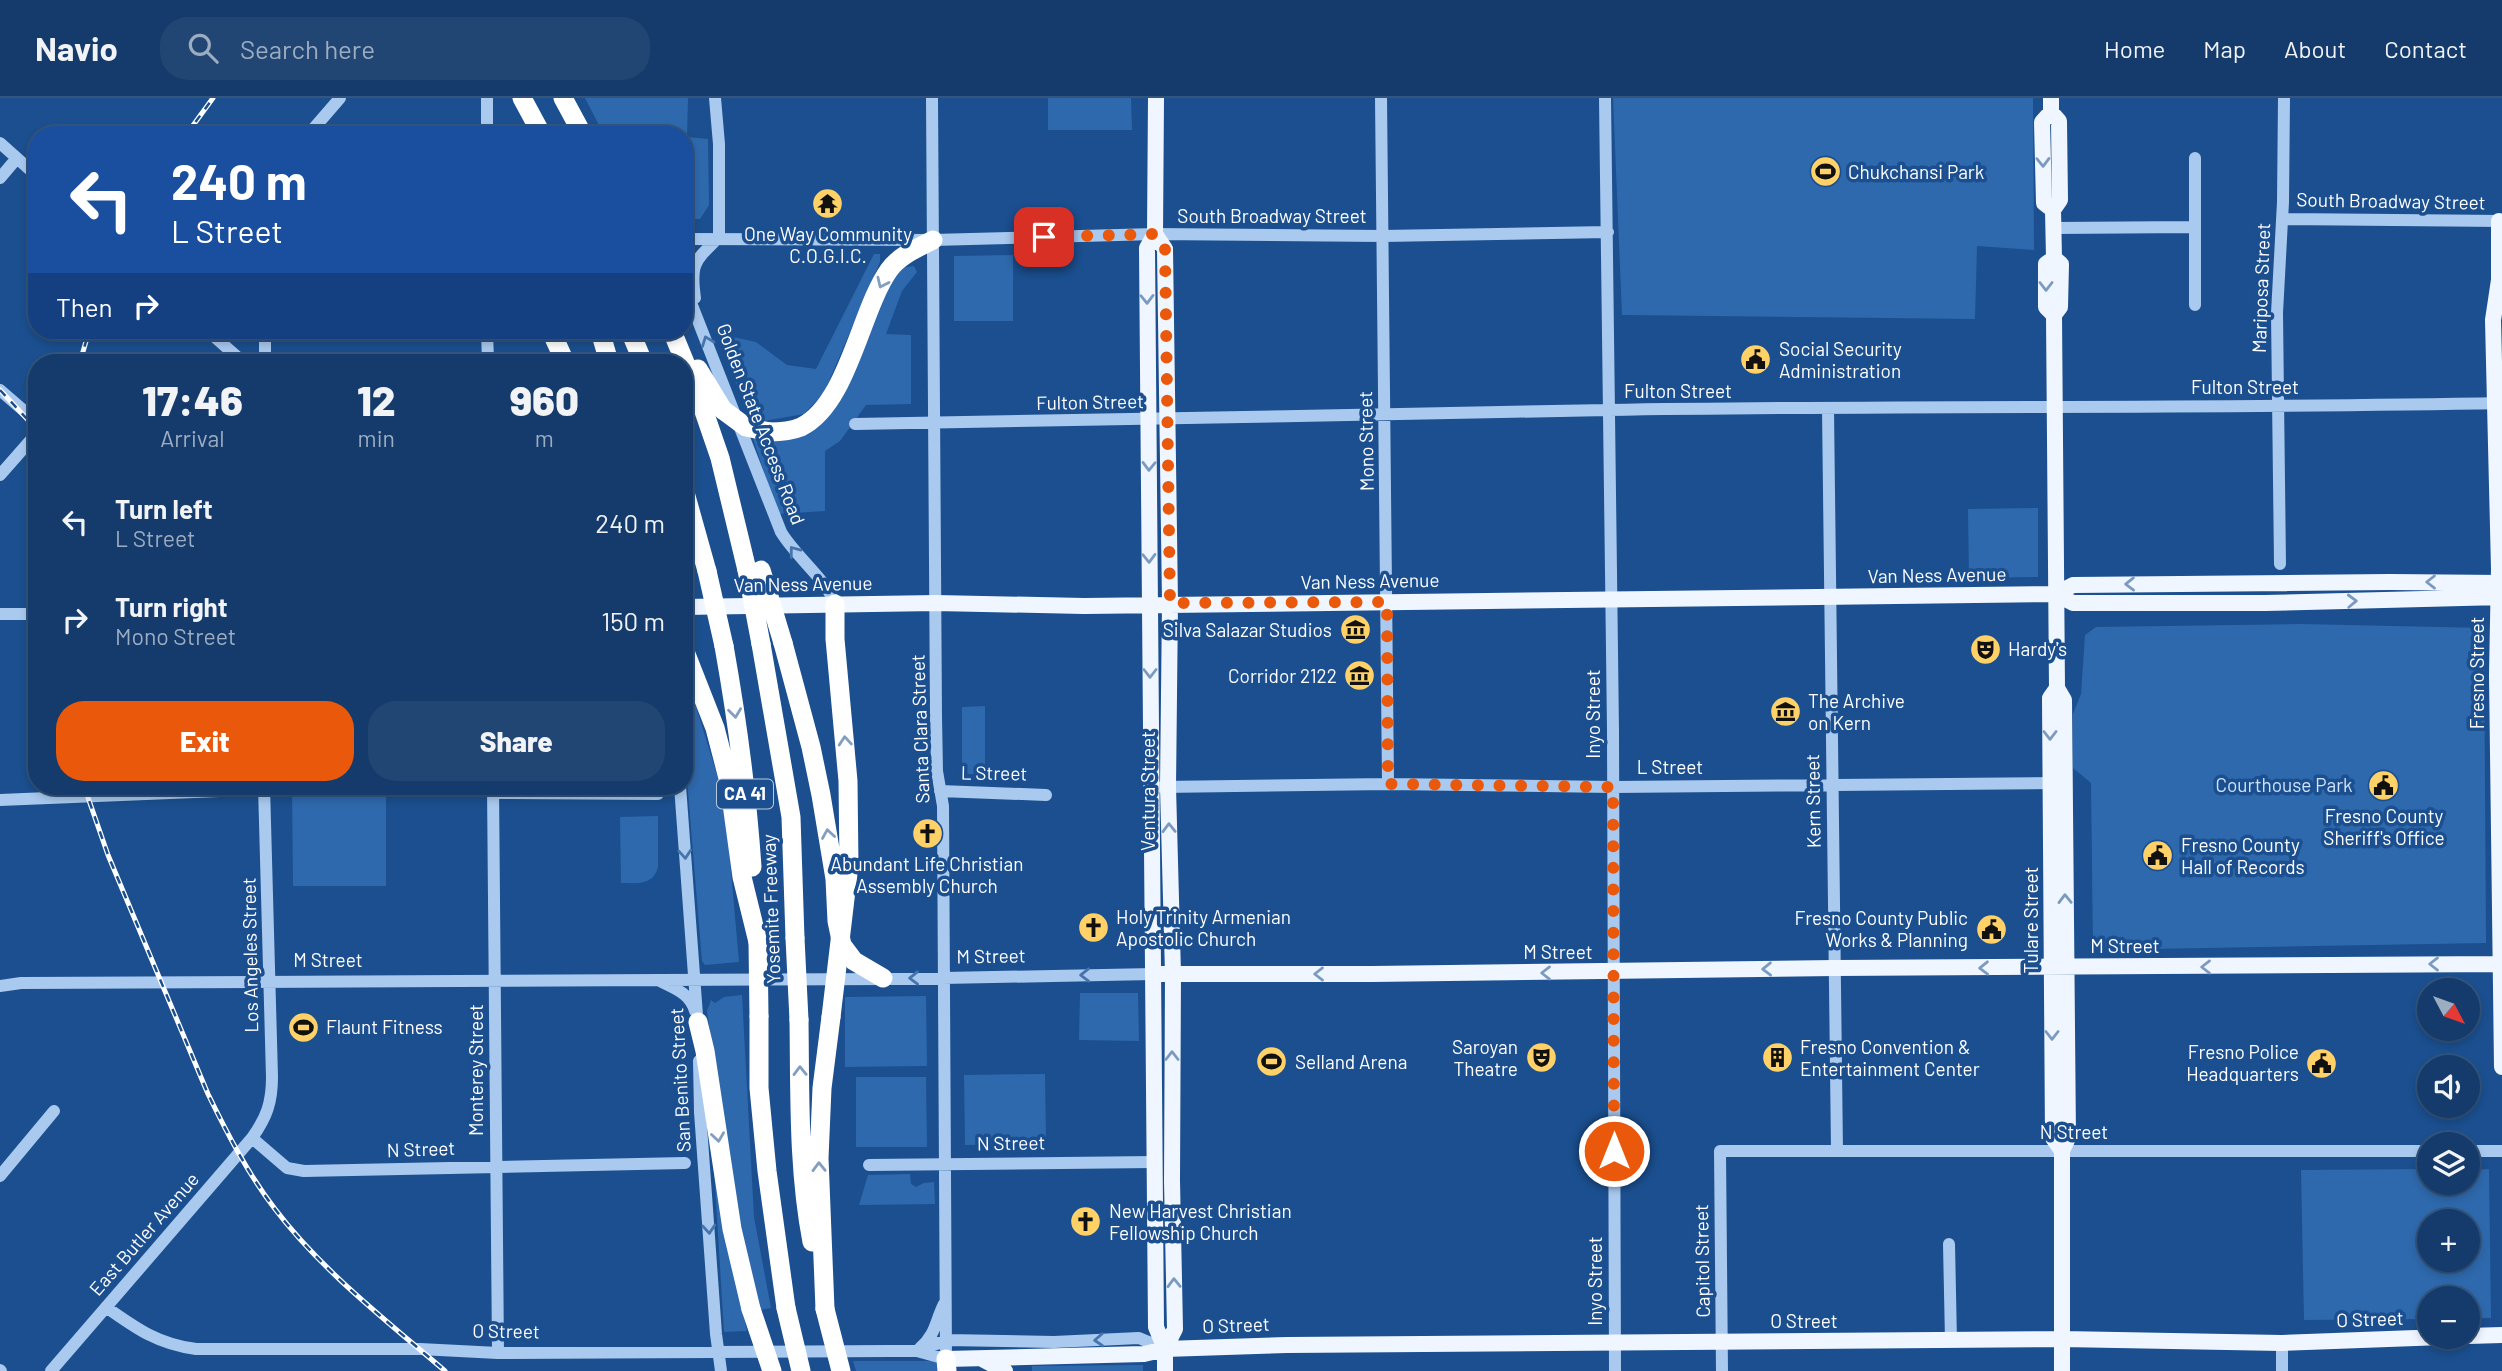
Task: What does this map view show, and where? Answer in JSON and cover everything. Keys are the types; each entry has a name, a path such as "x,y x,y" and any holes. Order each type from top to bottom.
{"highway":[{"path":"516,98 527,126"},
{"path":"522,98 536,126"},
{"path":"563,98 578,126"},
{"path":"693,363 723,410 746,427 770,432 799,428 824,409 835,390 889,270 908,253 933,240"},
{"path":"693,381 720,458 754,570 783,643 811,747 835,879 837,921 842,945 854,961 883,978"},
{"name":"Yosemite Freeway","path":"693,521 724,646 749,823 758,942 760,1102 786,1308 801,1371"},
{"name":"Yosemite Freeway","path":"754,570 761,644 791,817 802,1160 807,1217 825,1309 841,1371"},
{"path":"825,1309 819,1158 822,1088 849,865 848,781 835,639 835,604"},
{"path":"693,670 715,728 729,782 742,877 758,942"},
{"path":"698,1022 705,1051 732,1229 751,1309 772,1371"}],"main road":[{"name":"Ventura Street","path":"1156,98 1155,234 1147,248 1156,1328 1165,1349 1165,1371"},
{"name":"Tulare Street","path":"2051,105 2042,122 2044,203 2053,210 2054,258 2061,264 2060,307 2054,315 2054,406 2057,688 2064,700 2057,783 2059,967 2053,1138 2062,1151 2063,1371"},
{"name":"Fresno Street","path":"2501,221 2500,285 2493,320 2499,403 2501,590 2497,675 2502,1067"},
{"name":"Ventura Street","path":"1155,234 1165,249 1170,603 1168,787 1175,1329 1165,1349"},
{"name":"Van Ness Avenue","path":"2056,594 2073,584 2202,583 2501,590"},
{"path":"2132,603 2170,593 2190,594 2202,583"},
{"name":"Van Ness Avenue","path":"693,607 936,603 1084,606 2056,594 2073,603 2132,603 2501,590"},
{"name":"M Street","path":"1153,974 2502,964"},
{"path":"2480,1336 2502,1335"},
{"name":"O Street","path":"947,1357 980,1358 1019,1364 1144,1354 1165,1349 1311,1344 2062,1339 2282,1343 2417,1338"},
{"path":"980,1358 1005,1371"}],"street":[{"path":"316,126 340,98"},
{"path":"487,98 487,126"},
{"path":"693,269 719,237 719,144 715,98"},
{"name":"Santa Clara Street","path":"932,98 937,771 943,806 947,1357"},
{"name":"Mono Street","path":"1381,98 1388,784"},
{"name":"Inyo Street","path":"1605,98 1613,787 1615,1371"},
{"name":"Mariposa Street","path":"2280,564 2277,313 2284,98"},
{"path":"0,142 28,168"},
{"path":"0,178 17,158"},
{"path":"2195,158 2195,306"},
{"name":"South Broadway Street","path":"2282,219 2501,221"},
{"path":"2054,228 2194,228"},
{"name":"South Broadway Street","path":"693,238 933,240 1155,234 1383,236 1608,232"},
{"path":"693,281 696,312"},
{"name":"Golden State Access Road","path":"693,305 781,532 800,560 830,591 835,604"},
{"path":"218,340 234,354"},
{"path":"0,390 28,414"},
{"name":"Fulton Street","path":"855,424 1149,421 1610,410 2277,407 2499,403"},
{"name":"Kern Street","path":"1828,409 1837,1151"},
{"path":"0,475 28,443"},
{"path":"0,614 28,614"},
{"name":"L Street","path":"1151,787 2057,783"},
{"name":"L Street","path":"940,791 1046,795"},
{"path":"0,800 102,795"},
{"name":"Los Angeles Street","path":"265,795 272,1100 265,1121"},
{"name":"Monterey Street","path":"493,795 498,1353"},
{"name":"San Benito Street","path":"681,795 698,1022 700,1112 721,1371"},
{"name":"M Street","path":"0,986 21,983 945,978 1153,974"},
{"path":"657,979 690,999 698,1022"},
{"path":"0,1176 54,1111"},
{"name":"East Butler Avenue","path":"51,1371 265,1121"},
{"name":"N Street","path":"253,1138 278,1161 295,1170 685,1163"},
{"name":"N Street","path":"1720,1151 2417,1151"},
{"name":"Capitol Street","path":"1720,1151 1722,1371"},
{"path":"2480,1151 2502,1151"},
{"name":"N Street","path":"869,1165 1154,1162"},
{"path":"1949,1244 1951,1341"},
{"path":"917,1351 934,1332 945,1304"},
{"name":"O Street","path":"106,1307 154,1339 174,1346 196,1349 420,1349 498,1353 917,1351 947,1357 1054,1342 1139,1338 1165,1349"},
{"path":"2282,1343 2282,1371"},
{"name":"O Street","path":"917,1351 947,1357"}],"green space":[{"path":"585,98 688,98 687,126 599,126"},
{"path":"1048,98 1131,98 1132,130 1048,130"},
{"name":"Chukchansi Park","path":"1613,98 2033,98 2034,250 1977,246 1975,319 1622,315"},
{"path":"693,138 708,139 709,205 700,219 693,219"},
{"path":"874,254 880,254 880,262 824,393 804,414 764,421 748,414 723,351 733,337 756,342 787,365 816,369"},
{"path":"1013,255 1013,321 954,321 954,256"},
{"path":"914,266 917,272 902,291 886,334 911,335 911,404 866,405 840,441 825,451 825,511 778,514 753,439 807,431 900,268"},
{"path":"2038,508 2038,577 1969,578 1968,509"},
{"name":"Courthouse Park","path":"2301,624 2484,628 2486,943 2093,950 2091,783 2073,768 2073,714 2081,694 2085,635 2096,627"},
{"path":"693,697 719,781 729,848 739,962 705,965 702,961 688,795 693,795"},
{"path":"985,706 985,774 962,774 962,707"},
{"path":"292,795 386,795 386,886 293,886"},
{"path":"658,816 656,873 644,882 621,883 620,817"},
{"path":"1080,993 1138,993 1139,1041 1079,1040"},
{"path":"742,995 754,1217 771,1308 761,1310 732,1192 707,1011 711,1000 715,1003 724,997"},
{"path":"926,996 927,1066 845,1067 845,997"},
{"path":"1045,1074 1046,1144 965,1145 964,1075"},
{"path":"856,1077 926,1077 927,1147 856,1147"},
{"path":"713,1153 723,1224 747,1331 724,1332"},
{"path":"2417,1169 2417,1195 2480,1195 2480,1169 2489,1169 2491,1318 2480,1318 2480,1286 2417,1286 2417,1319 2304,1320 2301,1170"},
{"path":"910,1174 911,1184 916,1187 934,1182 935,1204 859,1205 868,1175"},
{"path":"853,1361 934,1361 937,1363 937,1371 856,1371"},
{"path":"1143,1365 1143,1371 1032,1371 1032,1366"}],"railway":[{"path":"193,126 213,98"},
{"path":"82,354 86,340"},
{"path":"0,390 28,420"},
{"path":"87,795 108,855 208,1094 247,1168 275,1209 313,1253 445,1371"}],"place":[{"name":"Chukchansi Park","path":"1825,172"},
{"name":"One Way Community C.O.G.I.C.","path":"828,203"},
{"name":"Social Security Administration","path":"1756,360"},
{"name":"Silva Salazar Studios","path":"1355,630"},
{"name":"Hardy's","path":"1985,649"},
{"name":"Corridor 2122","path":"1360,676"},
{"name":"The Archive on Kern","path":"1785,712"},
{"name":"Fresno County Sheriff's Office","path":"2384,785"},
{"name":"Abundant Life Christian Assembly Church","path":"927,833"},
{"name":"Fresno County Hall of Records","path":"2158,856"},
{"name":"Holy Trinity Armenian Apostolic Church","path":"1093,928"},
{"name":"Fresno County Public Works & Planning","path":"1991,929"},
{"name":"Flaunt Fitness","path":"303,1027"},
{"name":"Saroyan Theatre","path":"1541,1058"},
{"name":"Fresno Convention & Entertainment Center","path":"1777,1058"},
{"name":"Selland Arena","path":"1272,1062"},
{"name":"Fresno Police Headquarters","path":"2322,1063"},
{"name":"New Harvest Christian Fellowship Church","path":"1086,1222"}],"route":[{"path":"1044,237 1155,234 1165,249 1170,603 1387,602 1388,784 1613,787 1614,1151"}]}
